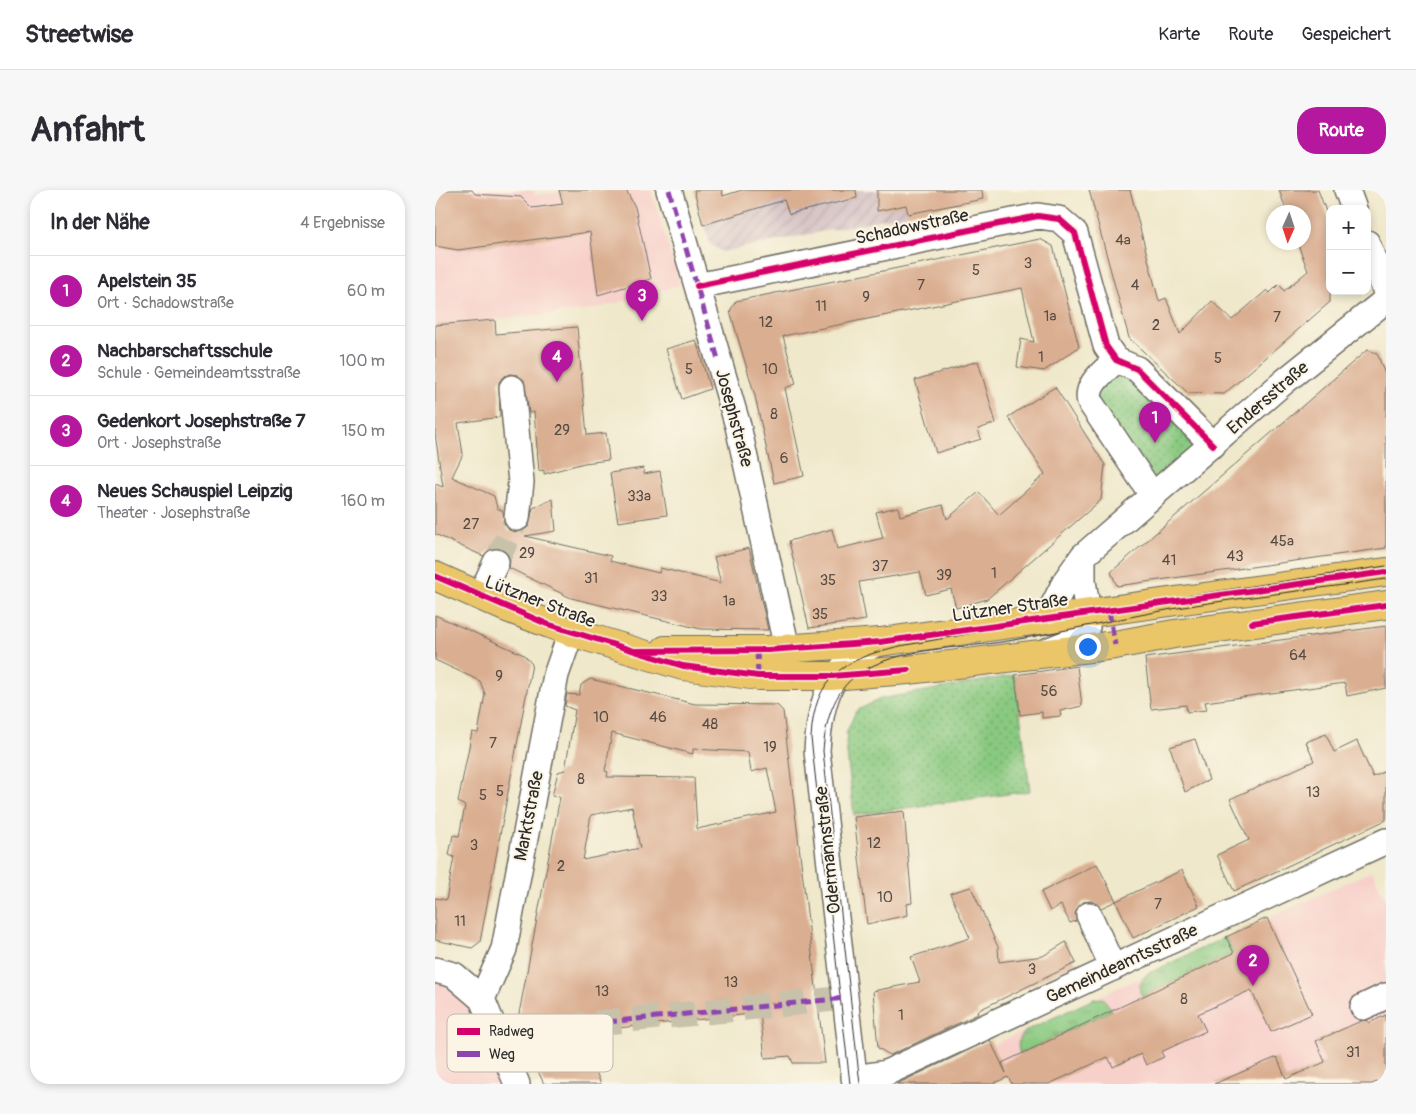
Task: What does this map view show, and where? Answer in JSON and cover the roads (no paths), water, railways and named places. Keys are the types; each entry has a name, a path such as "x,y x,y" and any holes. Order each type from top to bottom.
{"main road":[{"name":"Lützner Straße","path":"636,650 787,649 880,642 1386,572"},
{"name":"Lützner Straße","path":"435,576 571,632 636,650 683,666 758,676 836,676 908,670 1042,652 1115,645 1174,634 1386,605"}],"street":[{"name":"Josephstraße","path":"669,190 738,426 787,649"},
{"path":"1347,190 1353,205"},
{"name":"Schadowstraße","path":"697,286 1037,216 1059,219 1075,233 1106,346 1116,360"},
{"path":"1370,250 1386,292"},
{"name":"Endersstraße","path":"1047,618 1066,580 1083,556 1285,381 1386,300"},
{"path":"1153,496 1091,402 1088,394 1090,386 1116,360 1137,369 1213,445"},
{"path":"512,388 521,482 517,518"},
{"path":"1042,652 1075,640 1087,627 1088,613 1083,581 1083,556"},
{"path":"480,596 496,562"},
{"name":"Marktstraße","path":"482,999 504,949 556,675 571,632"},
{"name":"Odermannstraße","path":"855,1081 817,751 821,707 836,676 855,656 880,642"},
{"name":"Gemeindeamtsstraße","path":"855,1081 886,1073 1386,841"},
{"path":"1089,915 1113,968"},
{"path":"435,970 454,975 482,999 492,1014"},
{"path":"1363,1007 1386,996"}],"tunnel":[{"path":"496,562 517,518"},
{"path":"613,1021 845,998"}],"tram line":[{"path":"850,1084 811,738 813,717 818,699 826,685 836,674 848,664 863,657 900,646 1191,595 1386,566"},
{"path":"860,1084 823,751 828,719 836,699 849,681 875,665 911,653 1008,641 1202,604 1386,579"}],"place":[{"name":"Gedenkort Josephstraße 7","path":"642,321"},
{"name":"Neues Schauspiel Leipzig","path":"557,382"},
{"name":"Apelstein 35","path":"1155,443"},
{"name":"Nachbarschaftsschule","path":"1253,986"}]}
